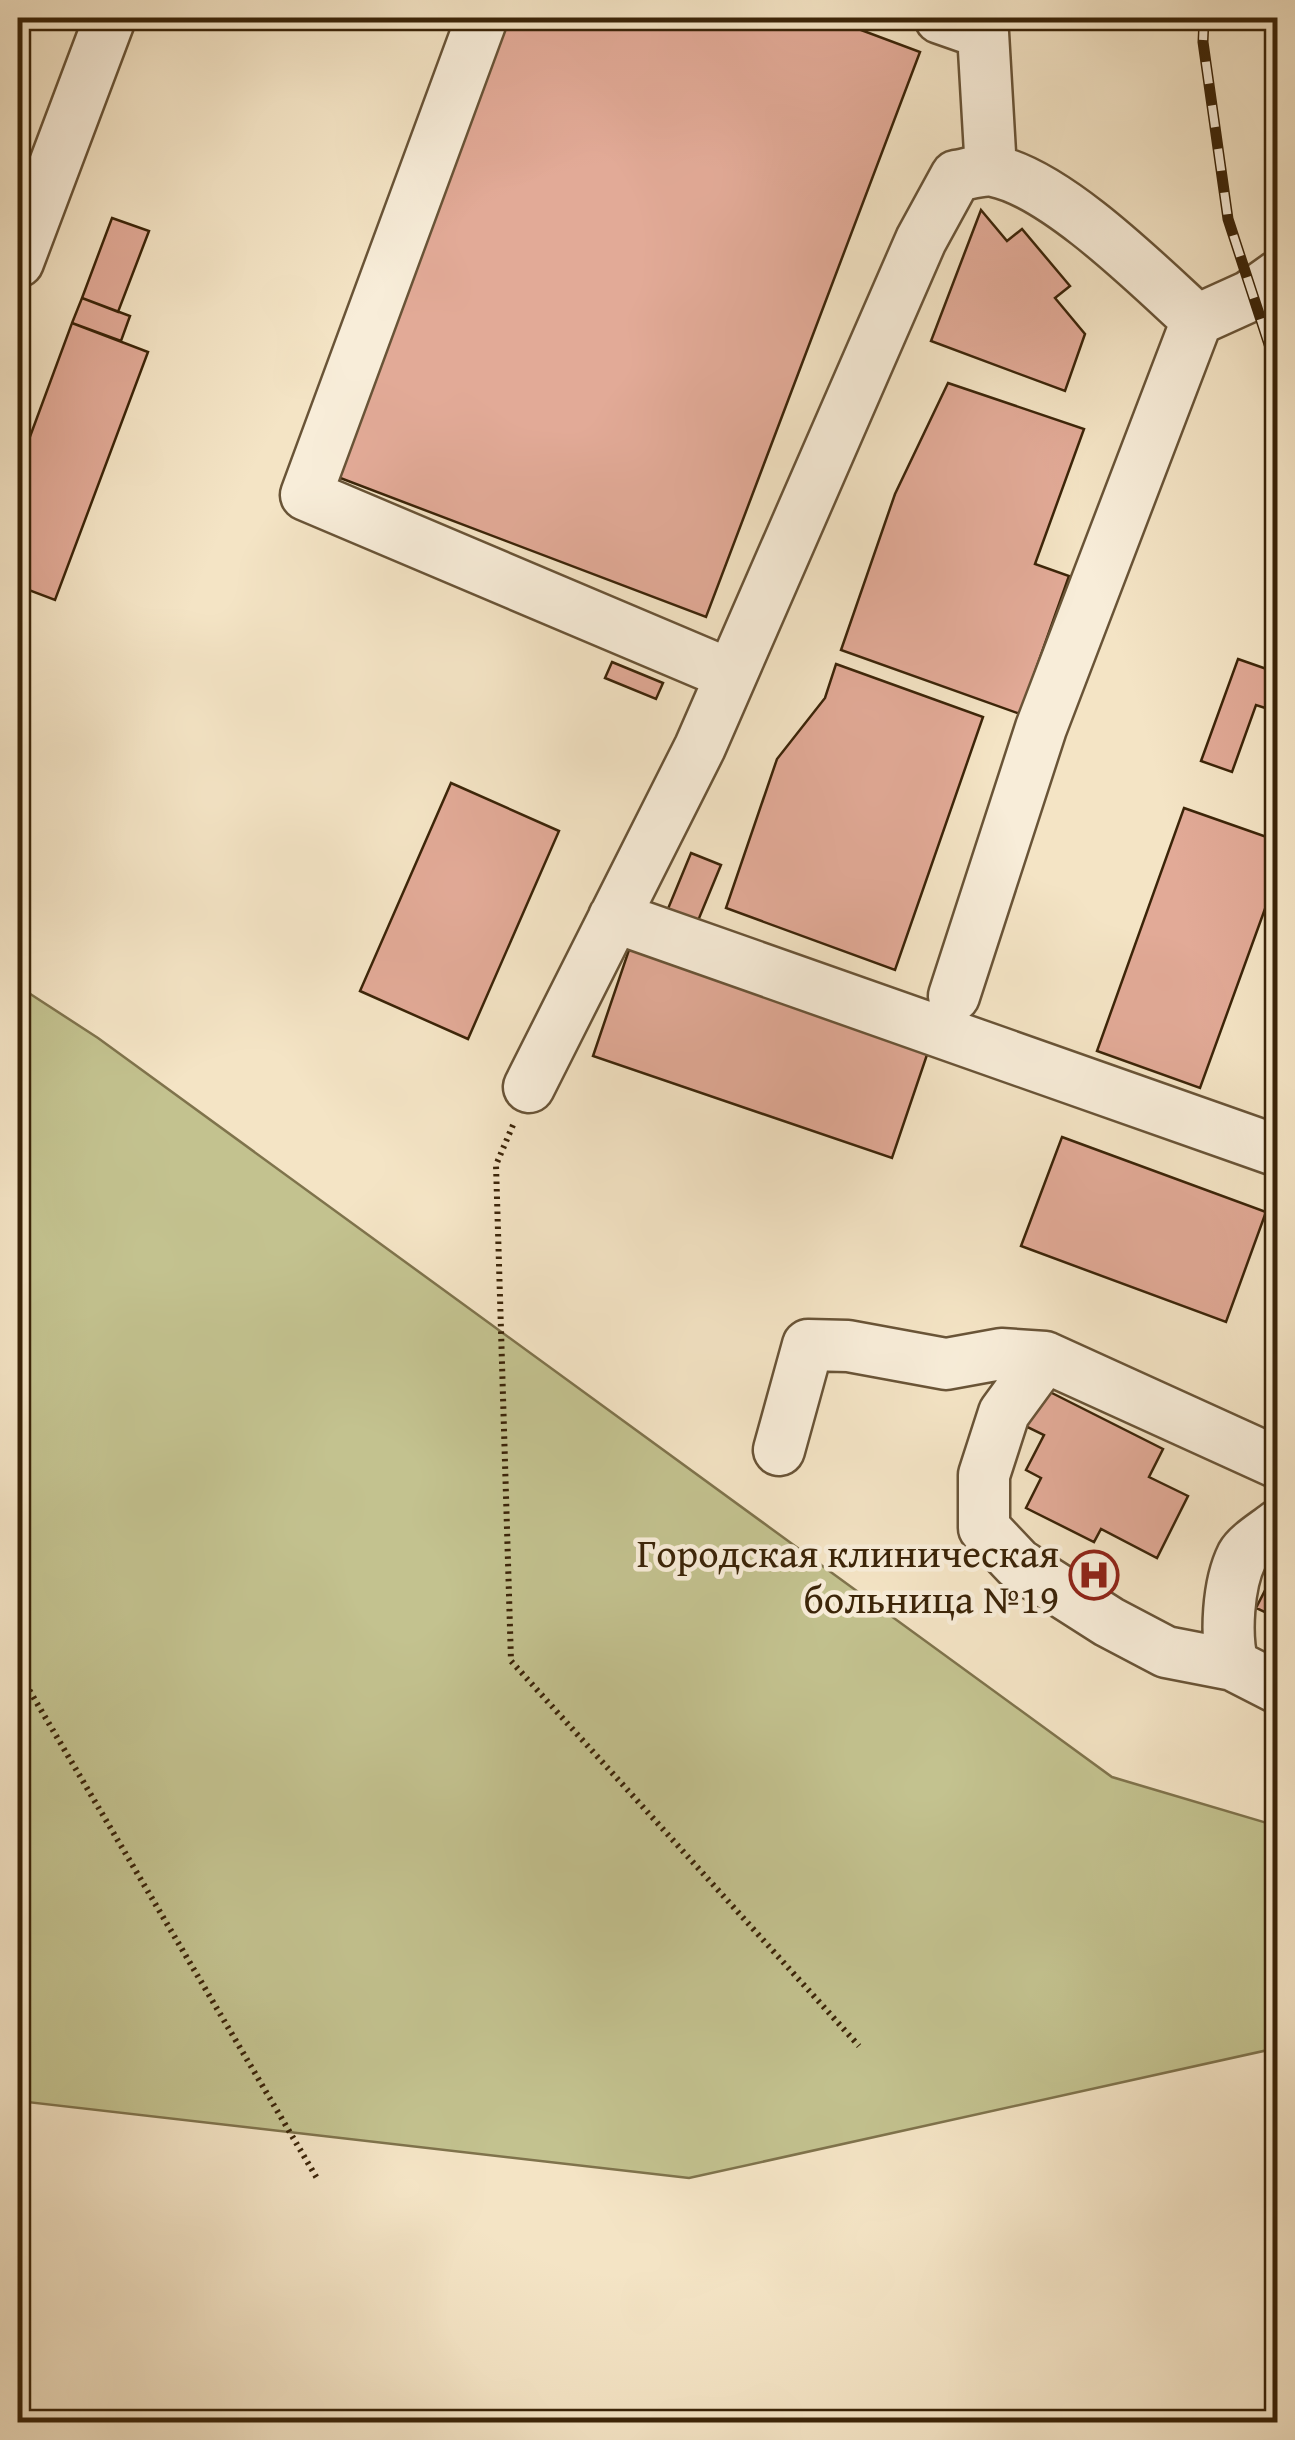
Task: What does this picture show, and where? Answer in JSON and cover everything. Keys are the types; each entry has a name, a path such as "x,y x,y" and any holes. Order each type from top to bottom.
{"lane":[{"path":"18,262 110,18"},
{"path":"482,18 306,494 732,675"},
{"path":"940,18 983,33 991,170"},
{"path":"528,1087 700,747 921,240 956,176 991,170 1034,186 1116,246 1198,320"},
{"path":"954,996 1041,728 1198,320 1250,296 1278,276"},
{"path":"614,917 1278,1151"},
{"path":"779,1450 808,1346 848,1346 946,1364 1001,1354 1045,1357 1278,1462"},
{"path":"1045,1357 1004,1413 984,1475 984,1528 1018,1564 1108,1622 1166,1652 1233,1665 1278,1688"},
{"path":"1233,1665 1228,1646 1231,1600 1243,1554 1278,1525"}],"path":[{"path":"528,1087 496,1166 511,1661 858,2046"},
{"path":"18,1671 318,2180"}],"shaded area":[{"path":"18,986 98,1038 1112,1777 1277,1826 1277,2048 689,2178 18,2101"}],"building":[{"path":"508,18 829,18 920,52 706,617 335,476"},
{"path":"981,210 1007,241 1022,229 1070,286 1055,298 1085,334 1065,391 931,341"},
{"path":"112,218 149,231 118,312 82,298"},
{"path":"82,298 130,316 121,341 72,323"},
{"path":"72,323 148,352 55,600 18,586 18,469"},
{"path":"948,383 1084,429 1035,564 1069,576 1020,714 841,650 895,494"},
{"path":"1238,659 1278,673 1278,712 1256,705 1232,772 1201,761"},
{"path":"612,662 663,683 656,699 605,678"},
{"path":"836,664 983,717 895,970 726,908 777,759 825,698"},
{"path":"451,783 559,831 468,1039 360,991"},
{"path":"1184,808 1278,841 1278,873 1200,1088 1097,1051"},
{"path":"691,853 721,865 695,928 665,916"},
{"path":"632,941 931,1043 892,1158 593,1056"},
{"path":"1062,1137 1266,1212 1226,1322 1021,1246"},
{"path":"1040,1387 1163,1449 1149,1477 1188,1496 1157,1558 1101,1529 1094,1542 1026,1508 1041,1478 1026,1470 1044,1435 1021,1424"},
{"path":"1278,1565 1278,1618 1256,1608"}],"railway":[{"path":"1204,18 1203,42 1228,219 1278,372"}],"place":[{"name":"Городская клиническая больница №19","path":"1094,1575"}]}
